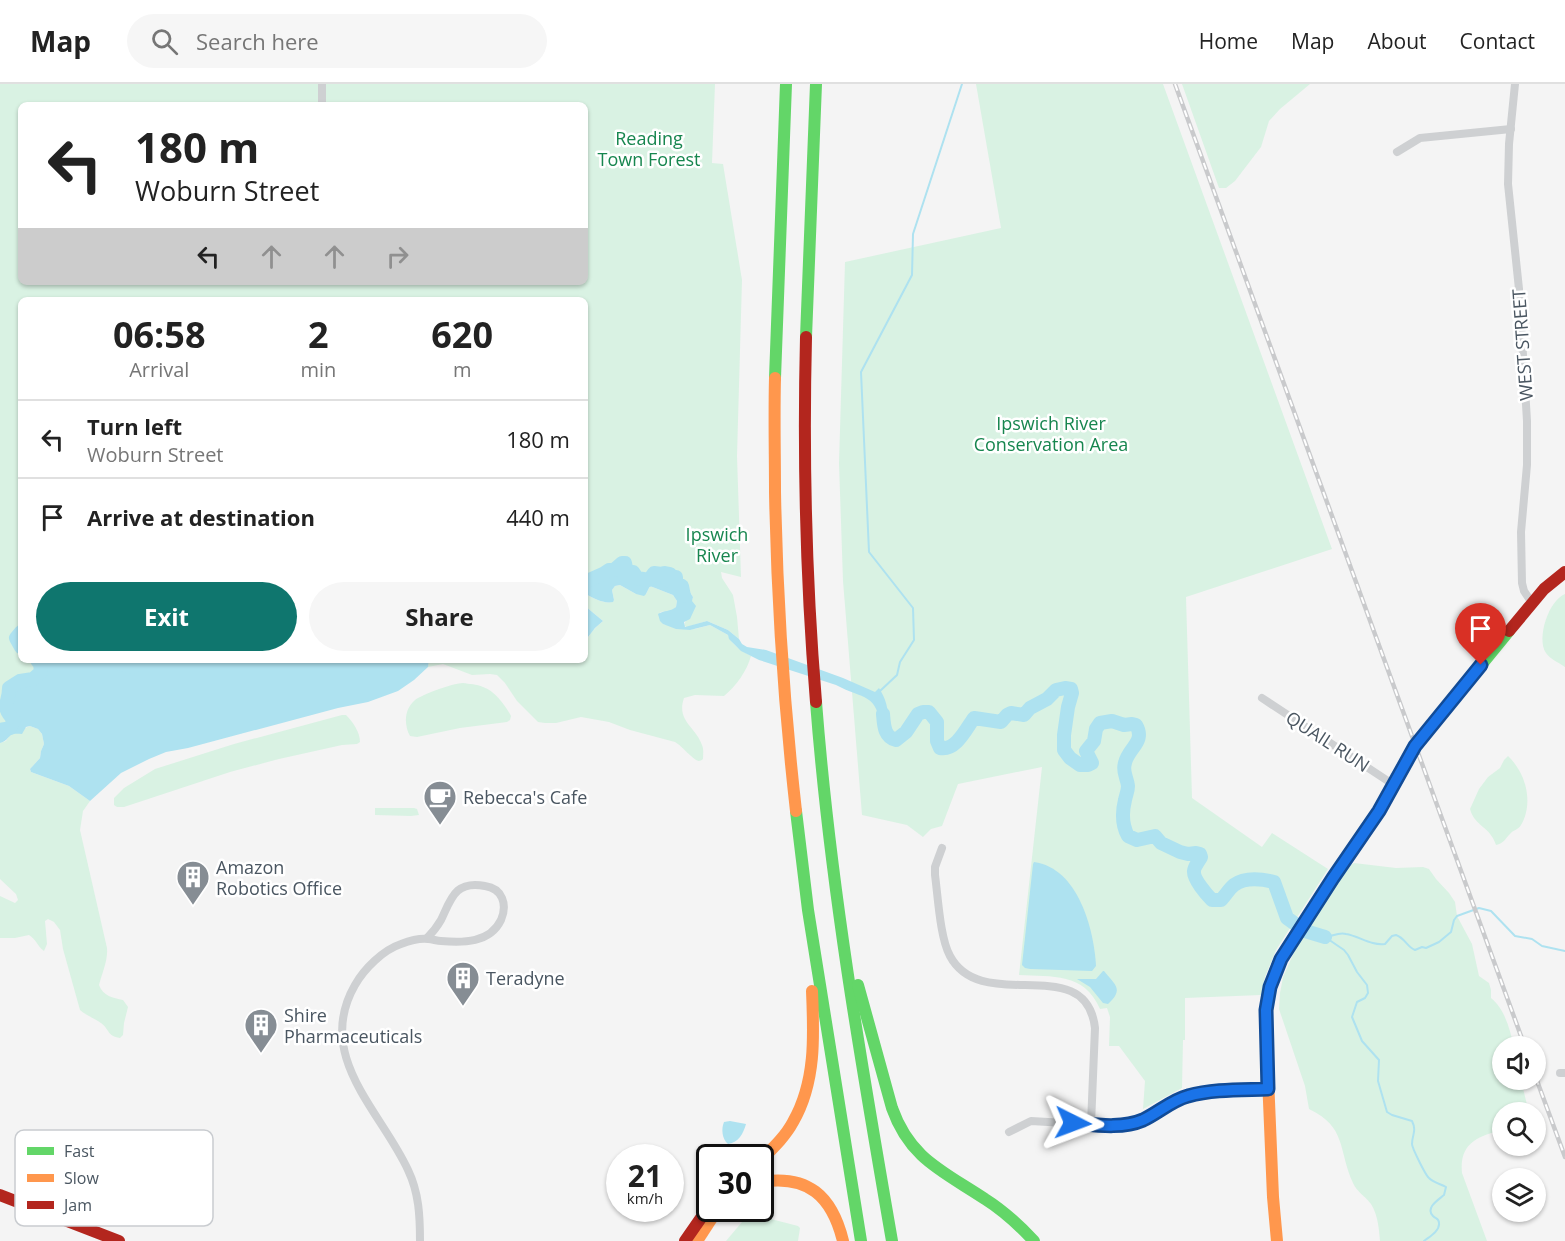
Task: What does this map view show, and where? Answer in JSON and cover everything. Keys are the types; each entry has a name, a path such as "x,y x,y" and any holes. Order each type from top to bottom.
{"main road":[{"path":"786,84 774,407 776,548 782,654 795,806 808,910 861,1241"},
{"path":"816,84 805,410 807,574 823,789 837,908 892,1241"},
{"path":"1277,1241 1273,1202 1265,1018 1268,995 1275,971 1295,935 1379,811 1415,746 1544,589 1565,572"},
{"path":"837,908 883,1078 894,1115 903,1133 925,1160 1002,1209 1034,1241"},
{"path":"774,1148 782,1141 796,1119 806,1095 811,1074 814,1040 808,910"},
{"path":"774,1180 804,1185 818,1193 834,1213 843,1241"},
{"path":"0,1195 15,1201"},
{"path":"685,1241 698,1222"},
{"path":"698,1241 708,1222"},
{"path":"80,1226 119,1241"}],"street":[{"path":"322,84 322,102"},
{"name":"WEST STREET","path":"1515,84 1508,165 1509,200 1519,289 1528,443 1521,532 1522,583 1532,603"},
{"path":"1397,152 1420,138 1511,129"},
{"name":"QUAIL RUN","path":"1262,698 1394,785"},
{"path":"942,848 935,875 944,942 957,967 972,978 985,983 1065,988 1080,997 1089,1008 1095,1028 1091,1124"},
{"path":"418,1241 420,1211 408,1170 350,1071 342,1046 345,1010 358,980 388,950 400,944 427,938 440,941 471,941 487,936 498,926 502,916 504,903 501,894 486,886 460,888 450,899 439,923 427,938"},
{"path":"1009,1132 1031,1121 1132,1124 1146,1119 1182,1098 1195,1094 1268,1089"}],"green space":[{"name":"Reading Town Forest","path":"0,84 715,84 712,163 723,164 742,280 737,456 741,577 721,572 722,578 733,595 739,639 728,630 707,621 684,626 693,597 686,586 676,583 677,578 672,582 655,574 649,580 637,578 631,573 632,577 628,580 620,567 588,581 588,297 18,297 18,636 16,638 18,663 39,663 41,672 33,679 20,681 9,694 7,713 14,720 10,728 0,730"},
{"name":"Ipswich River Conservation Area","path":"976,84 1163,84 1332,549 1186,597 1192,798 1262,847 1272,833 1328,869 1276,950 1265,977 1261,995 1185,998 1182,1088 1143,1109 1145,1081 1119,1046 1109,1046 1110,1017 1107,1008 1100,1009 1085,988 1066,979 1019,975 1042,767 958,784 942,826 931,829 923,837 907,825 862,815 843,581 839,463 845,262 1001,228"},
{"path":"1182,84 1310,84 1269,121 1261,147 1235,181 1226,188 1219,188"},
{"path":"620,585 636,594 646,594 650,586 673,595 677,601 676,607 671,611 660,612 663,624 683,629 697,629 710,625 728,635 735,645 751,656 740,678 724,696 695,695 684,698 683,713 702,745 703,759 699,761 675,742 609,722 581,717 556,723 538,722 517,701 497,675 472,675 443,664 428,667 429,663 588,663 588,638 603,621 588,608 588,595 612,602 614,600 612,590 615,586"},
{"path":"1565,594 1565,667 1546,653 1542,638 1549,611"},
{"path":"463,683 478,685 492,692 506,707 511,716 510,720 417,737 410,736 406,718 408,709 414,701 431,692"},
{"path":"346,715 356,727 360,742 357,744 342,745 279,759 230,772 124,807 114,805 114,798 124,788 155,769 234,744"},
{"path":"30,726 38,729 42,734 44,744 40,758 30,769 31,772 69,786 90,801 83,811 80,830 107,948 106,962 99,985 106,994 123,1000 128,1007 123,1035 120,1038 113,1036 101,1023 80,1010 60,930 54,922 48,919 45,921 47,944 44,951 29,935 0,938 0,896 15,903 18,900 16,894 0,879 0,743 6,741 10,734"},
{"path":"1508,756 1523,780 1527,807 1520,827 1496,845 1490,834 1475,820 1470,809 1479,789 1488,777 1500,768"},
{"path":"375,808 414,808 417,809 419,815 375,815"},
{"path":"1354,863 1429,869 1455,902 1457,916 1472,944 1479,976 1489,983 1491,998 1500,1008 1509,1027 1511,1036 1492,1036 1492,1090 1523,1090 1526,1102 1492,1102 1492,1133 1472,1142 1464,1154 1462,1163 1462,1173 1487,1241 1380,1241 1375,1213 1371,1204 1353,1183 1336,1132 1321,1116 1309,1109 1305,1086 1279,1009 1280,993 1283,977 1299,941"},
{"path":"774,1220 800,1228 798,1241 726,1241 742,1222 774,1222"}],"water":[{"path":"625,563 624,575 628,580 632,577 631,572 637,578 648,580 654,573 670,574 668,580 672,582 676,577 676,583 686,586 696,606 690,619 684,622 685,627 707,621 728,630 747,647 766,650 875,692 879,688 887,708 888,730 881,730 876,709 868,699 836,685 759,660 741,651 728,635 710,625 690,630 676,629 663,624 658,614 676,607 677,601 673,595 650,586 644,596 620,585 615,586 612,590 613,602 602,601 588,595 588,581 609,570 614,570"},
{"path":"588,608 603,621 588,637"},
{"path":"119,663 133,667 136,663 429,663 428,667 414,680 398,691 368,702 166,752 121,773 90,801 69,786 31,772 30,769 40,758 44,744 42,734 38,729 26,727 22,734 11,735 0,743 0,730 10,728 14,720 7,711 9,688 20,681 33,679 41,672 40,664"},
{"path":"1034,862 1049,867 1062,876 1081,902 1095,951 1096,966 1092,971 1030,969 1022,965"},
{"path":"1103,971 1117,990 1108,1004 1103,1003 1090,987 1077,979 1096,979"},
{"path":"724,1122 746,1124 740,1137 728,1144 723,1137"}],"waterway":[{"path":"880,691 897,675 900,662 914,640 913,608 869,552 861,372 912,275 913,234 962,84"},
{"name":"Ipswich River","path":"588,581 625,563 624,575 628,580 632,577 631,572 637,578 649,580 654,573 670,574 667,580 672,582 676,577 676,583 682,586 684,596"},
{"name":"Ipswich River","path":"18,636 16,638 18,642"},
{"name":"Ipswich River","path":"0,730 10,728 14,720 6,708 9,688 20,681 33,679 41,672 39,663"},
{"name":"Ipswich River","path":"119,663 133,667 137,663"},
{"name":"Ipswich River","path":"883,714 887,733 896,740 906,732 918,714 929,712 937,722 937,741 940,748 946,748 956,743 974,718 1001,722 1011,713 1024,715 1030,708 1047,699 1056,690 1071,689 1064,750 1080,765 1092,763 1086,751 1094,741 1096,729 1100,723 1112,721 1124,725 1132,724 1136,725 1139,731 1138,741 1124,766 1128,786 1123,818 1128,836 1137,840 1155,836 1161,843 1180,852 1200,854 1201,857 1194,874 1212,900 1221,900 1238,882 1248,880 1274,882 1287,918 1305,931 1325,937"},
{"path":"1326,937 1343,934 1385,944 1396,935 1415,950 1426,948 1439,942 1451,932 1457,916 1479,908 1491,911 1515,936 1532,939 1542,946 1565,951"},
{"path":"1325,937 1344,950 1367,985 1368,993 1365,998 1357,1002 1352,1017 1362,1041 1379,1060 1378,1081 1387,1112 1412,1121 1414,1130 1412,1144 1419,1162 1429,1178 1446,1187 1444,1195 1433,1204 1430,1210 1438,1220 1438,1229 1424,1241"}],"railway":[{"path":"1175,84 1521,1036"},
{"path":"1540,1090 1565,1157"}],"traffic: fast":[{"path":"775,378 786,84"},
{"path":"806,337 816,84"},
{"path":"1341,867 1385,801 1415,746 1509,631"},
{"path":"816,702 838,905 892,1241"},
{"path":"796,811 808,910 861,1241"},
{"path":"858,985 892,1108 908,1140 918,1152 942,1171 999,1208 1034,1241"}],"traffic: slow":[{"path":"775,378 775,492 779,612 796,811"},
{"path":"1277,1241 1266,1030 1268,995 1275,971 1295,935 1341,867"},
{"path":"774,1147 790,1127 801,1107 810,1075 813,1042 812,991"},
{"path":"774,1180 804,1185 825,1200 838,1225 843,1241"},
{"path":"697,1241 709,1222"}],"traffic: jam":[{"path":"806,337 806,520 816,702"},
{"path":"1509,631 1544,589 1565,572"},
{"path":"0,1195 15,1201"},
{"path":"685,1241 698,1222"},
{"path":"80,1226 119,1241"}],"place":[{"name":"Rebecca's Cafe","path":"440,826"},
{"name":"Amazon Robotics Office","path":"193,906"},
{"name":"Teradyne","path":"463,1007"},
{"name":"Shire Pharmaceuticals","path":"261,1054"}],"route":[{"path":"1073,1123 1132,1124 1146,1119 1187,1096 1268,1089 1265,1018 1270,987 1281,959 1379,811 1415,746 1481,665"}]}
